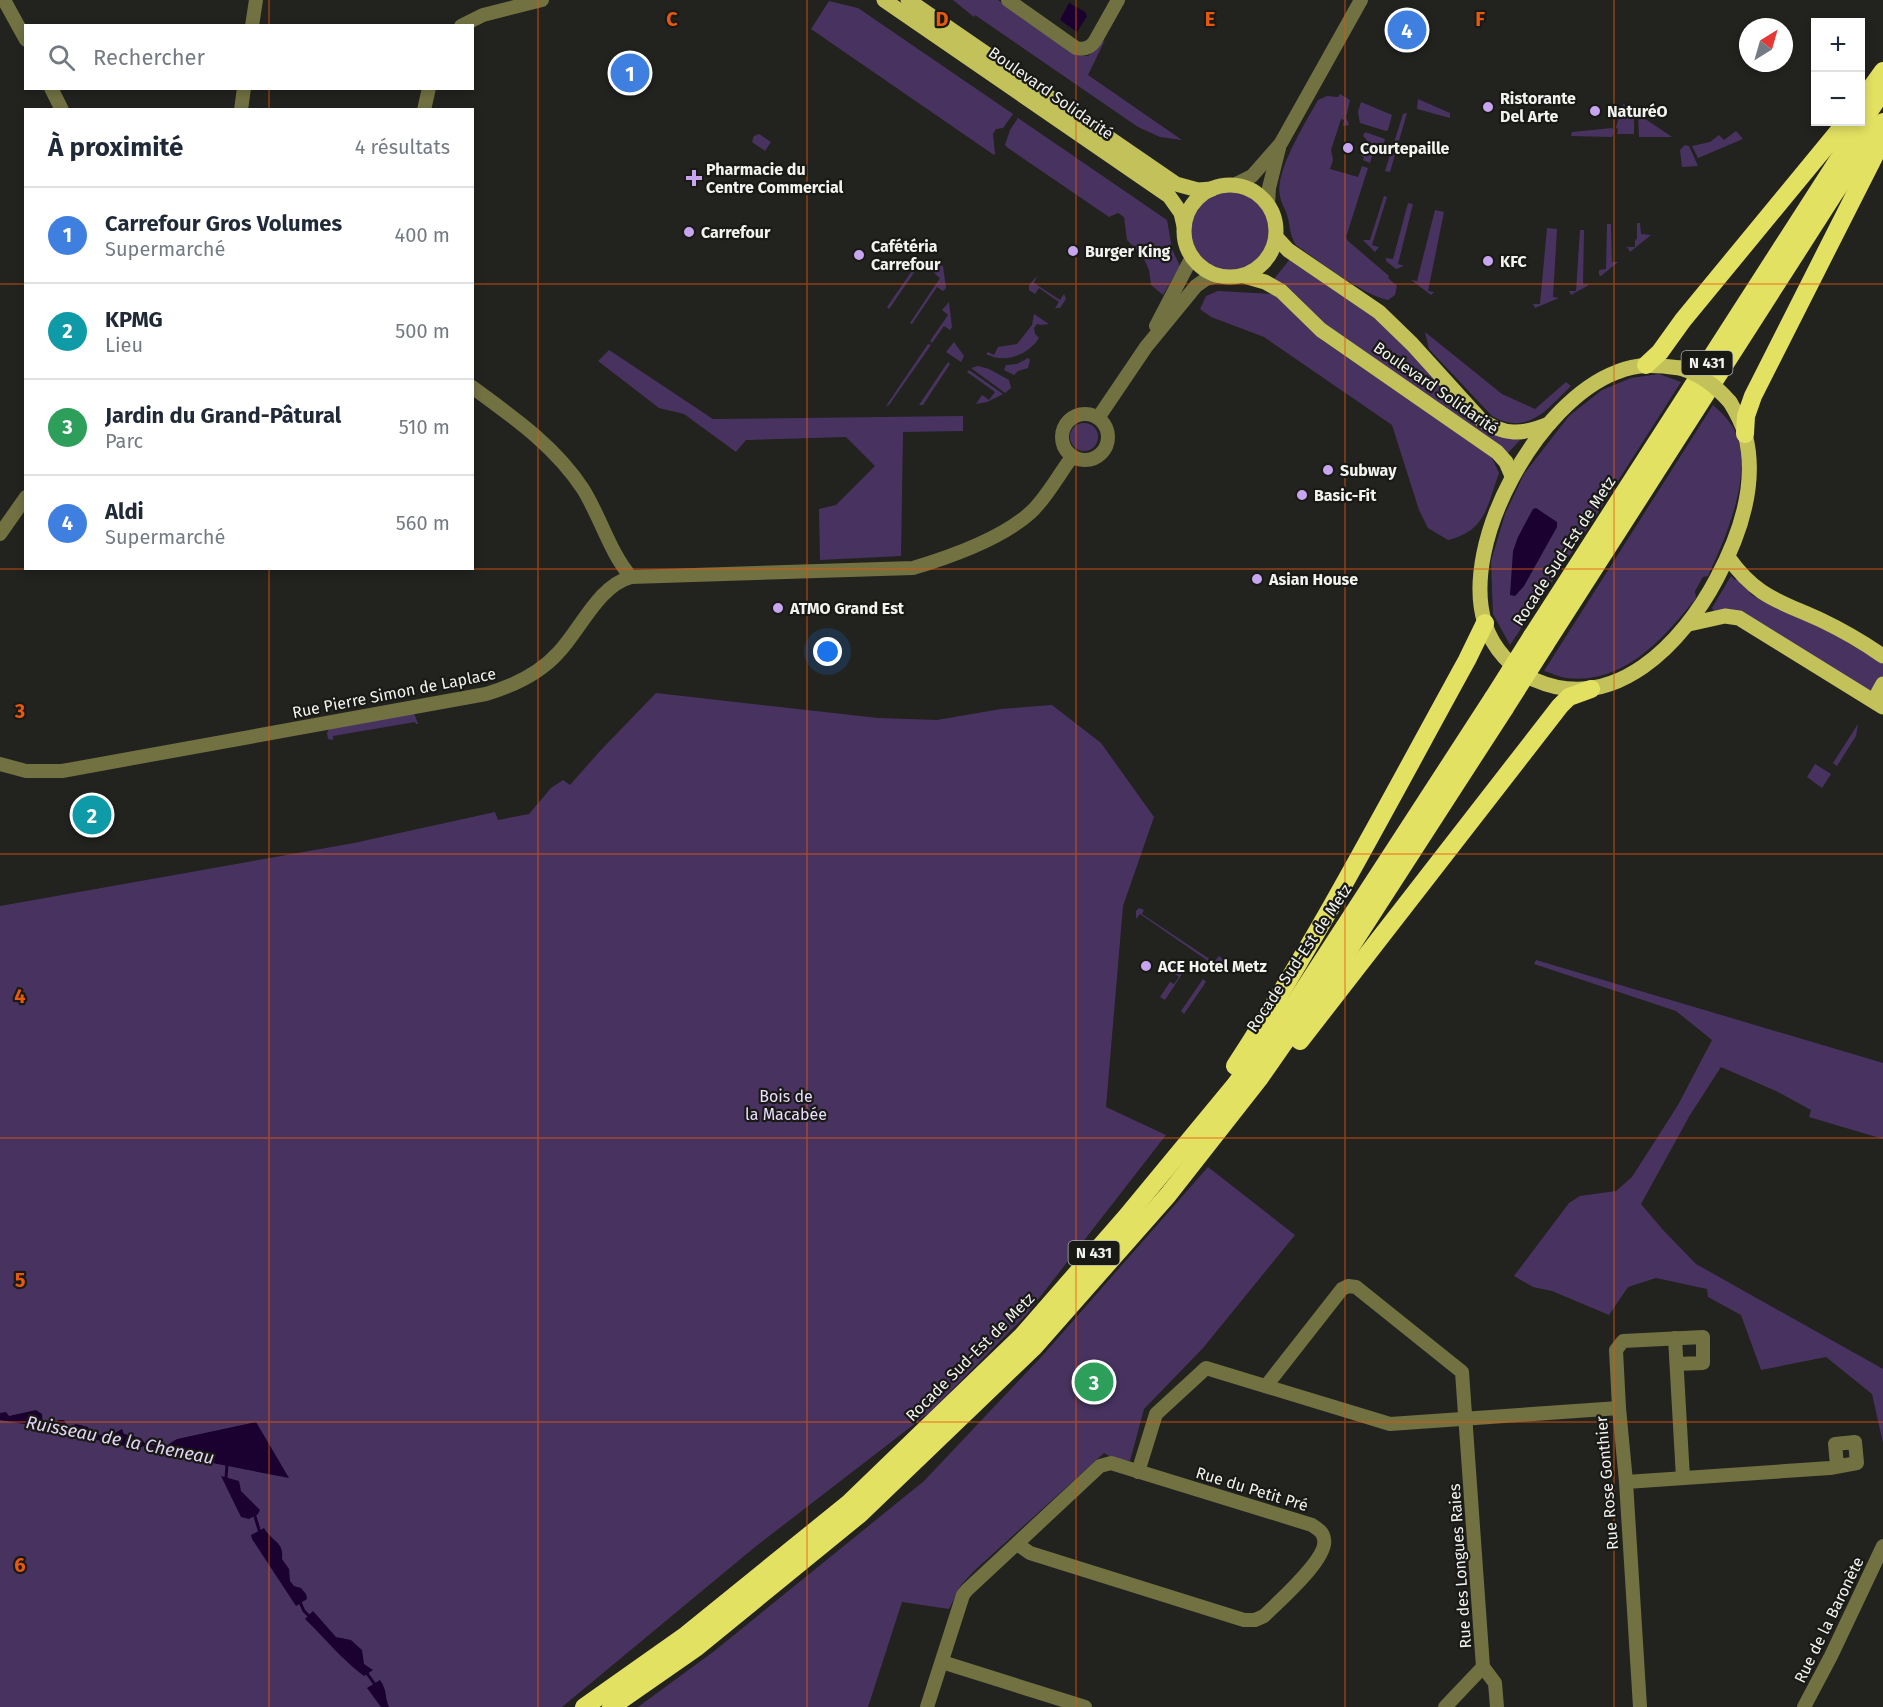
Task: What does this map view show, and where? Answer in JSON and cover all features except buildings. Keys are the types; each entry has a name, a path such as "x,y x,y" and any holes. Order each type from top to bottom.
{"highway":[{"path":"1865,95 1883,71"},
{"name":"Rocade Sud-Est de Metz","path":"1539,641 1883,90"},
{"name":"Rocade Sud-Est de Metz","path":"611,1707 697,1647 860,1514 1034,1347 1168,1195 1259,1079 1302,1018 1539,641 1883,122"},
{"path":"1646,365 1660,352 1690,312 1843,126"},
{"path":"1745,434 1746,416 1753,396 1883,140"},
{"path":"1170,1165 1273,1007 1307,949 1467,660 1485,623"},
{"path":"1168,1195 1197,1168 1235,1125 1560,706 1569,697 1591,689"},
{"name":"Rocade Sud-Est de Metz","path":"584,1707 686,1635 849,1503 1023,1336 1170,1165 1235,1085 1297,1000 1499,703"}],"main road":[{"name":"Boulevard Solidarité","path":"884,0 1169,196 1181,213 1184,226"},
{"name":"Boulevard Solidarité","path":"908,0 1176,184 1198,190 1212,189"},
{"path":"1234,185 1245,188 1258,194 1273,215 1276,237 1269,256 1262,265 1244,276 1232,278 1208,272 1192,257 1184,237 1186,216 1196,200 1212,189 1234,185"},
{"name":"Boulevard Solidarité","path":"1276,237 1288,250 1378,312 1412,344 1487,424 1494,428 1526,432 1549,424"},
{"name":"Boulevard Solidarité","path":"1244,276 1264,282 1281,291 1321,330 1497,452 1506,462 1512,476"},
{"path":"1646,365 1693,372 1719,390 1730,402 1745,434 1750,474 1741,522 1728,557 1703,603 1689,624 1651,661 1607,685 1591,689 1556,688 1527,676 1511,665 1493,641 1485,623 1481,592 1482,561 1491,527 1512,476 1549,424 1569,404 1604,377 1618,371 1646,365"},
{"path":"1728,557 1740,573 1765,595 1835,627 1883,657"},
{"path":"1689,624 1725,616 1739,618 1880,705"},
{"path":"1880,705 1878,693 1883,684"}],"street":[{"path":"4,0 24,36"},
{"path":"252,24 256,0"},
{"path":"465,24 483,15 542,0"},
{"path":"1008,0 1076,48 1082,49 1091,46 1095,41 1118,0"},
{"path":"1234,185 1252,176 1281,143 1361,0"},
{"path":"52,90 61,108"},
{"path":"241,108 244,90"},
{"path":"424,108 428,90"},
{"path":"1268,205 1269,188 1281,143"},
{"path":"1146,347 1192,257"},
{"path":"1098,418 1146,347 1196,286 1206,279 1219,276"},
{"path":"474,389 529,430 557,457 586,496 620,564 631,577"},
{"path":"1080,414 1089,414 1098,418 1103,422 1108,436 1105,450 1090,460 1072,457 1065,451 1062,443 1061,434 1064,425 1071,417 1080,414"},
{"name":"Rue Pierre Simon de Laplace","path":"0,764 41,772 76,769 486,694 529,677 552,660 612,585 631,577 913,568 945,557 1015,525 1032,511 1072,457"},
{"path":"0,534 24,500"},
{"path":"607,538 612,566 612,585"},
{"name":"Rue des Longues Raies","path":"1266,1386 1342,1289 1348,1286 1356,1287 1462,1372 1483,1667 1496,1683 1497,1707"},
{"path":"1619,1408 1616,1350 1623,1341 1703,1336 1703,1363 1677,1364"},
{"path":"1675,1338 1683,1478"},
{"name":"Rue Rose Gonthier","path":"1138,1472 1156,1414 1206,1368 1390,1424 1619,1408 1640,1707"},
{"name":"Rue du Petit Pré","path":"1111,1464 1312,1525 1320,1530 1324,1539 1322,1552 1316,1562 1264,1616 1255,1620 1244,1620 1030,1553 1017,1544 1100,1466 1111,1464"},
{"path":"1626,1482 1830,1468 1838,1465"},
{"path":"927,1707 963,1595 1017,1544"},
{"name":"Rue de la Baronète","path":"1804,1707 1835,1648 1883,1546"},
{"path":"942,1662 1085,1707"},
{"path":"1445,1707 1483,1667"}],"green space":[{"path":"953,0 998,0 1081,56 1088,56 1105,40 1088,75 1182,140 1160,137 1138,127 975,15 974,17"},
{"path":"829,1 858,8 1013,114 1003,128 996,129 993,134 995,154 811,29"},
{"path":"1340,94 1350,100 1346,117 1349,125 1343,126 1344,120 1341,119 1331,150 1333,160 1330,169 1358,177 1362,166 1368,168 1346,237 1397,286 1395,295 1388,300 1353,284 1296,245 1281,199 1279,186 1286,161 1318,100 1327,96 1338,97"},
{"path":"1418,99 1450,113 1450,118 1417,109"},
{"path":"1361,102 1392,115 1388,130 1360,123 1358,112"},
{"path":"1623,104 1634,111 1634,134 1617,134 1616,127"},
{"path":"1407,113 1390,172 1385,171 1403,114"},
{"path":"1638,114 1672,137 1639,137"},
{"path":"1018,118 1167,220 1172,249 1180,266 1163,295 1151,285 1149,270 1143,257 1127,240 1124,217 1118,213 1109,217 1005,145 1010,130"},
{"path":"1612,128 1614,131 1612,137 1571,136 1572,132"},
{"path":"1736,131 1743,139 1698,158 1692,146 1710,142 1719,135 1724,140"},
{"path":"1365,132 1385,139 1383,146 1376,143 1370,163 1363,160 1364,157 1361,156 1367,140 1363,136"},
{"path":"759,134 771,142 765,151 752,142 754,136"},
{"path":"1685,145 1689,146 1698,166 1682,167 1680,150"},
{"path":"1230,192 1245,195 1257,204 1266,216 1269,231 1266,246 1257,258 1245,267 1230,270 1215,267 1203,258 1194,246 1191,231 1194,216 1203,204 1215,195"},
{"path":"1384,196 1387,197 1372,245 1379,247 1375,252 1363,240 1370,240"},
{"path":"1408,203 1413,204 1398,264 1404,266 1396,269 1386,261 1386,258 1393,259"},
{"path":"1435,210 1444,212 1428,291 1434,292 1431,295 1411,280 1417,281"},
{"path":"1637,223 1640,223 1641,234 1651,235 1630,252 1627,247 1635,247"},
{"path":"1607,224 1611,224 1612,262 1618,262 1601,276 1599,270 1606,269"},
{"path":"1547,228 1557,229 1553,297 1559,298 1535,308 1533,304 1540,304"},
{"path":"1580,230 1584,230 1583,284 1589,285 1571,295 1569,291 1576,291"},
{"path":"1290,259 1366,309 1429,370 1482,428 1520,440 1508,453 1316,319 1298,297 1274,279"},
{"path":"918,262 920,264 889,309 887,307"},
{"path":"940,265 943,266 946,288 943,291 937,287 912,324 910,323 940,278 934,273"},
{"path":"1037,276 1034,283 1060,300 1064,294 1066,299 1060,308 1055,308 1059,302 1039,288 1035,294 1029,290 1029,285"},
{"path":"1218,291 1274,294 1323,341 1491,456 1499,473 1488,506 1478,524 1461,536 1448,540 1428,528 1419,510 1392,425 1264,337 1211,317 1200,309 1206,296"},
{"path":"949,302 952,327 950,330 944,326 932,343 930,341 948,315 942,310"},
{"path":"1034,314 1049,324 1037,324 1034,328 1039,338 1029,349 1008,358 986,354 988,352 994,355 998,347 1017,344 1032,325"},
{"path":"1425,332 1502,394 1535,409 1566,382 1571,386 1536,418 1516,423 1505,421 1492,416 1429,349"},
{"path":"954,342 964,356 961,362 946,352"},
{"path":"928,344 931,345 889,405 886,406"},
{"path":"609,350 713,419 963,416 963,431 903,432 901,556 820,560 819,509 836,505 875,466 846,437 746,440 736,452 684,414 659,408 598,361"},
{"path":"1028,358 1030,360 1028,368 1014,375 1004,370 1006,365 1017,364"},
{"path":"948,362 950,364 923,405 919,405"},
{"path":"978,366 1009,380 1011,388 1005,393 971,368"},
{"path":"969,370 1003,394 987,402 976,404 982,395 989,400 995,392 967,372"},
{"path":"1659,374 1681,382 1510,645 1493,614 1491,561 1505,514 1524,474 1569,416 1602,390 1631,378"},
{"path":"1713,405 1730,422 1740,446 1740,484 1723,543 1708,576 1703,577 1695,591 1696,598 1656,643 1641,656 1624,666 1606,674 1587,678 1566,678 1544,671"},
{"path":"1084,423 1094,427 1098,437 1094,447 1084,451 1074,447 1070,437 1074,427"},
{"path":"1731,576 1737,579 1752,595 1827,630 1883,664 1883,676 1871,694 1714,612 1712,608"},
{"name":"Bois de la Macabée","path":"656,693 878,718 937,720 1001,709 1052,705 1101,743 1154,817 1123,906 1106,1107 1166,1135 1026,1315 930,1412 755,1547 562,1707 0,1707 0,906 354,843 495,812 498,820 529,814 551,788 563,780 570,785"},
{"path":"414,713 418,724 415,722 333,736 333,740 328,739 329,729"},
{"path":"1858,724 1856,736 1837,766 1833,763"},
{"path":"1815,764 1831,774 1822,788 1807,777"},
{"path":"1139,908 1144,910 1142,914 1214,962 1219,956 1224,960 1213,973 1205,967 1208,961 1140,914 1136,919 1136,911"},
{"path":"1168,960 1184,971 1165,1000 1160,997 1170,982 1174,984 1179,977 1165,963"},
{"path":"1536,960 1883,1063 1883,1139 1809,1117 1811,1110 1776,1091 1721,1067 1690,1115 1641,1204 1696,1264 1883,1369 1883,1443 1872,1394 1826,1357 1761,1370 1741,1315 1708,1297 1707,1289 1656,1278 1628,1287 1609,1315 1552,1291 1533,1287 1514,1276 1569,1203 1580,1196 1616,1191 1632,1177 1678,1105 1712,1040 1676,1011 1534,964"},
{"path":"1203,979 1206,982 1184,1014 1181,1011"},
{"path":"1208,1167 1295,1235 1203,1348 1144,1409 1130,1461 1112,1458 1104,1453 975,1570 961,1585 949,1609 902,1602 868,1707 638,1707 713,1652 924,1481 1043,1355"}],"water":[{"path":"1069,3 1085,12 1087,16 1077,32 1060,20"},
{"path":"1536,508 1557,522 1557,527 1524,586 1515,596 1510,595 1513,551 1518,537 1533,509"},
{"path":"36,1410 42,1414 43,1427 0,1420 0,1413 6,1412 9,1416"},
{"path":"58,1420 64,1420 68,1427 76,1424 88,1427 90,1432 108,1437 122,1429 124,1434 141,1438 146,1445 138,1449 56,1431"},
{"path":"256,1422 289,1478 156,1452 177,1439"},
{"path":"221,1476 239,1481 241,1491 260,1510 258,1514 249,1519 241,1517"},
{"path":"264,1528 281,1549 282,1559 289,1569 290,1581 306,1594 307,1599 296,1606 252,1539 251,1535"},
{"path":"313,1611 336,1637 351,1640 362,1650 364,1664 373,1670 364,1676 341,1656 305,1619"},
{"path":"380,1680 389,1707 381,1707 367,1688"}],"waterway":[{"name":"Ruisseau de la Cheneau","path":"39,1422 59,1427"},
{"name":"Ruisseau de la Cheneau","path":"145,1445 165,1448"},
{"name":"Ruisseau de la Cheneau","path":"227,1464 226,1478 228,1480"},
{"name":"Ruisseau de la Cheneau","path":"254,1513 260,1533"},
{"name":"Ruisseau de la Cheneau","path":"299,1600 310,1617"},
{"name":"Ruisseau de la Cheneau","path":"366,1672 376,1686"}],"place":[{"name":"Aldi","path":"1407,30"},
{"name":"Carrefour Gros Volumes","path":"630,73"},
{"name":"Ristorante Del Arte","path":"1488,107"},
{"name":"NaturéO","path":"1595,111"},
{"name":"Courtepaille","path":"1348,148"},
{"name":"Pharmacie du Centre Commercial","path":"694,178"},
{"name":"Carrefour","path":"689,232"},
{"name":"Burger King","path":"1073,251"},
{"name":"Cafétéria Carrefour","path":"859,255"},
{"name":"KFC","path":"1488,261"},
{"name":"Subway","path":"1328,470"},
{"name":"Basic-Fit","path":"1302,495"},
{"name":"Asian House","path":"1257,579"},
{"name":"ATMO Grand Est","path":"778,608"},
{"name":"KPMG","path":"92,815"},
{"name":"ACE Hotel Metz","path":"1146,966"},
{"name":"Jardin du Grand-Pâtural","path":"1094,1382"}]}
